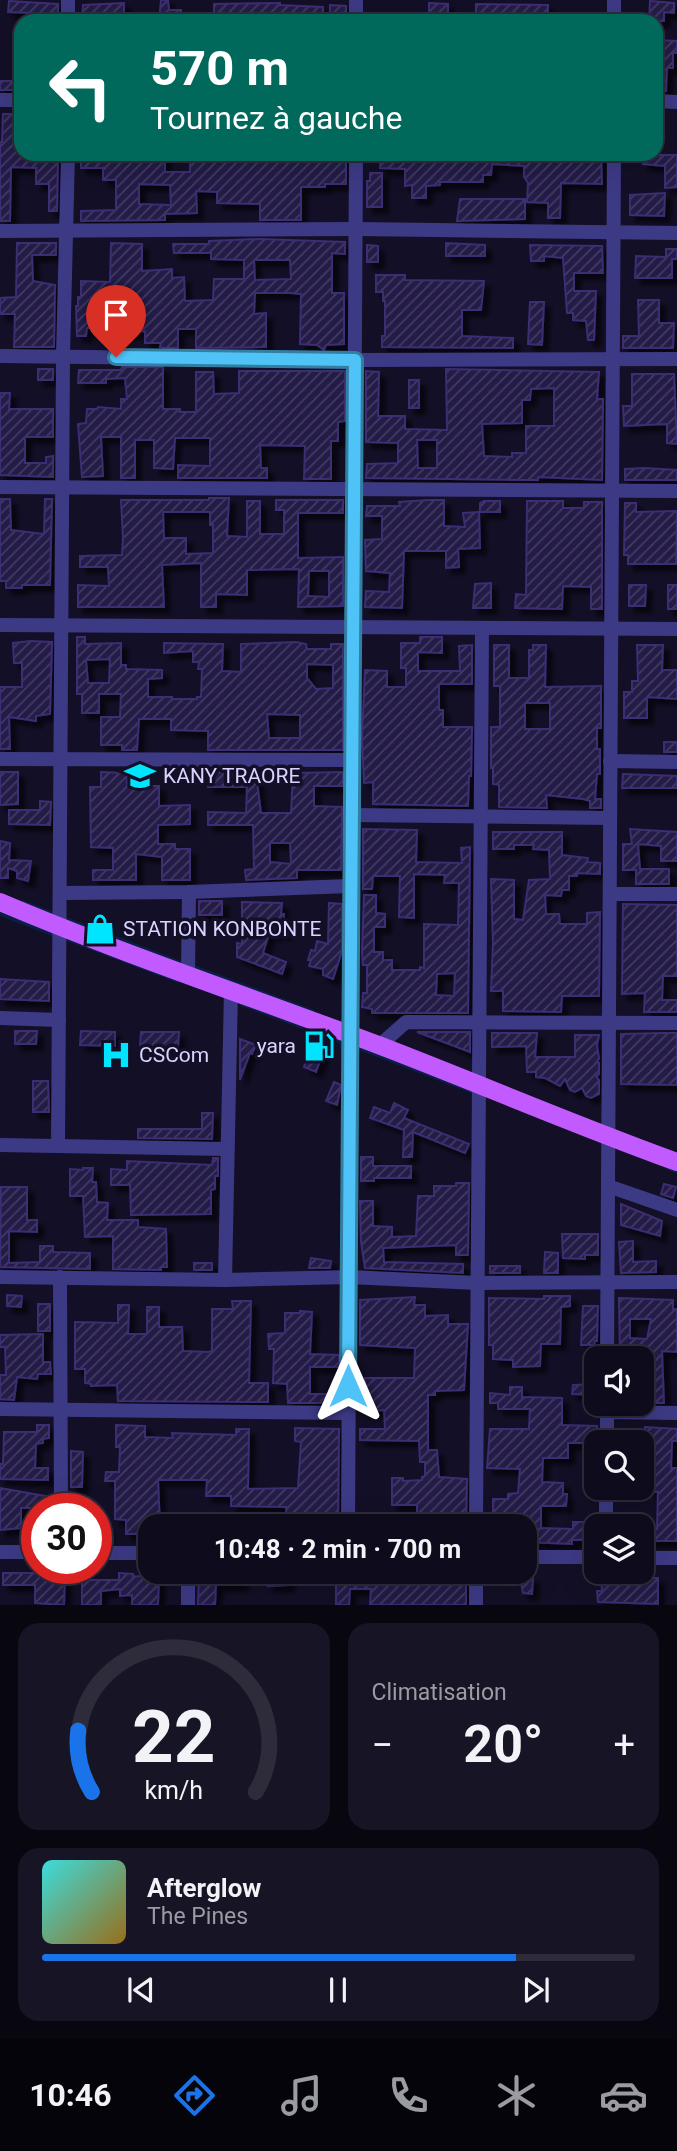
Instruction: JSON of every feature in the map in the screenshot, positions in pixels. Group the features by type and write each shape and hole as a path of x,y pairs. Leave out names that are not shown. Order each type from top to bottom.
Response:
{"main road":[{"path":"0,902 60,928 380,1045 677,1162"}],"street":[{"path":"58,1146 63,356 68,161"},
{"path":"348,1514 356,161"},
{"path":"607,1346 614,161"},
{"path":"0,232 357,229 677,233"},
{"path":"0,356 355,360 677,359"},
{"path":"0,487 677,491"},
{"path":"0,625 677,629"},
{"path":"476,1514 481,628"},
{"path":"0,759 352,760"},
{"path":"610,761 677,762"},
{"path":"352,816 610,818"},
{"path":"60,893 189,892 351,886"},
{"path":"188,974 189,892"},
{"path":"610,894 677,894"},
{"path":"225,1280 231,990"},
{"path":"0,1018 59,1020"},
{"path":"380,1045 406,1022 677,1023"},
{"path":"0,1145 226,1149"},
{"path":"608,1186 677,1210"},
{"path":"0,1277 225,1280 349,1277 478,1283 677,1282"},
{"path":"60,1277 61,1493"},
{"path":"0,1409 348,1413"},
{"path":"654,1411 677,1413"},
{"path":"0,1552 21,1552"},
{"path":"112,1553 138,1553"},
{"path":"537,1557 584,1557"},
{"path":"654,1558 677,1558"},
{"path":"188,1584 188,1605"},
{"path":"476,1584 476,1605"}],"building":[{"path":"161,0 168,0 169,10 181,10 181,14 160,14"},
{"path":"9,1 58,4 58,14 8,12"},
{"path":"650,1 674,3 674,13 664,12 664,21 663,14 649,14"},
{"path":"124,3 124,14 82,14 83,5"},
{"path":"280,3 323,7 323,14 214,14 214,4"},
{"path":"429,3 448,4 448,14 429,14"},
{"path":"476,4 548,5 548,14 476,14"},
{"path":"330,5 346,6 346,14 330,14"},
{"path":"663,40 677,41 677,53 673,53 673,68 667,68 666,91 663,91"},
{"path":"0,81 14,81 14,90 0,90"},
{"path":"3,114 14,114 14,161 58,161 57,211 49,211 49,184 36,184 36,168 11,167 10,221 0,221"},
{"path":"663,155 677,155 677,187 665,188 665,166 643,164 643,161 663,161"},
{"path":"81,161 165,161 165,172 190,172 190,161 346,161 346,184 301,187 301,220 260,220 260,204 217,203 217,192 196,191 197,213 165,214 165,220 81,221 81,211 116,210 116,180 103,180 103,168 81,168","holes":["139,184 170,185 171,205 139,204"]},
{"path":"380,161 601,161 602,184 561,183 560,218 548,218 548,203 527,202 528,183 524,177 524,166 492,164 491,175 483,175 483,182 440,182 440,185 426,186 426,198 412,198 412,185 405,186 405,169 380,168"},
{"path":"370,173 382,173 382,207 367,207 367,181 370,181"},
{"path":"665,193 664,216 630,215 630,195"},
{"path":"460,199 525,199 525,219 457,221"},
{"path":"260,239 345,242 345,254 332,253 332,293 344,293 344,344 326,345 324,350 317,345 300,344 301,294 290,293 255,293 254,314 266,313 266,347 196,348 196,329 178,329 178,348 165,348 160,347 161,343 145,343 145,331 115,334 115,324 92,325 92,328 87,328 86,336 77,336 76,306 78,297 81,297 81,281 110,282 111,243 142,244 142,271 172,269 172,278 184,277 185,301 213,300 214,279 244,279 244,260 211,259 211,253 174,253 173,244 209,244 209,241","holes":["254,260 290,260 291,279 255,280"]},
{"path":"17,243 56,243 56,255 32,255 33,281 55,285 54,347 14,347 15,314 0,314 0,298 16,297"},
{"path":"446,243 485,245 485,256 446,256"},
{"path":"367,245 378,246 378,262 367,262"},
{"path":"530,245 602,246 603,273 574,273 574,291 596,291 594,340 588,340 586,321 573,320 573,313 567,313 563,258 544,256 544,261 531,261"},
{"path":"666,249 677,249 677,259 672,259 672,278 635,278 636,256 666,257"},
{"path":"376,275 405,275 405,280 484,281 481,310 462,310 462,336 513,338 513,348 382,347 382,336 385,336 385,301 383,292 376,292"},
{"path":"638,300 659,300 659,323 674,323 673,348 623,348 623,336 639,336"},
{"path":"530,302 544,302 542,345 528,344"},
{"path":"122,367 163,367 163,409 180,409 180,412 196,412 196,372 213,372 214,394 239,393 239,371 345,371 345,421 338,422 338,441 331,441 331,479 304,479 305,446 260,445 261,468 267,468 267,478 178,478 178,465 210,466 210,438 175,438 173,469 154,468 154,440 135,440 135,478 121,478 121,437 101,437 103,476 82,477 78,424 86,423 87,409 121,409 121,399 127,399 125,378 106,379 106,383 78,383 79,370 121,370"},
{"path":"38,369 53,369 53,380 38,380"},
{"path":"446,369 599,372 597,399 603,399 602,480 538,477 538,480 366,478 367,464 398,463 398,443 366,442 366,371 379,372 378,416 405,416 405,429 447,430","holes":["554,388 554,426 526,426 526,453 512,453 512,457 484,456 482,424 522,423 522,400 530,400 531,389","417,440 437,440 437,468 418,468"]},
{"path":"632,374 674,374 677,444 667,443 667,424 624,426 623,406 632,406"},
{"path":"409,380 419,380 419,408 409,408"},
{"path":"0,393 10,393 9,409 53,409 53,437 25,437 25,463 46,463 46,457 53,456 53,477 0,475"},
{"path":"625,469 677,470 677,480 625,480"},
{"path":"229,498 227,536 247,537 247,501 260,501 260,534 284,534 284,510 276,510 276,500 343,500 343,513 298,513 298,558 343,557 343,606 298,607 299,569 247,570 247,595 216,594 216,607 201,607 201,563 162,565 164,607 78,607 78,585 109,586 108,567 80,567 80,556 122,555 121,500","holes":["163,512 210,512 213,553 186,554 186,538 164,538","309,571 329,571 329,597 308,596"]},
{"path":"0,499 10,499 11,530 44,534 45,499 52,499 50,585 6,588 6,581 0,581"},
{"path":"444,500 444,526 465,527 463,513 479,512 480,548 458,549 459,567 446,568 446,551 404,551 402,608 365,607 366,591 389,592 390,573 366,571 365,540 382,539 382,516 366,516 367,506 400,506 399,502"},
{"path":"500,501 500,512 480,512 480,503"},
{"path":"527,501 563,501 563,508 584,508 584,502 602,502 602,609 591,609 591,587 563,586 562,609 515,608 516,594 526,595"},
{"path":"625,503 636,503 636,512 677,511 676,564 628,564 628,555 624,555"},
{"path":"491,583 491,608 473,608 475,584"},
{"path":"629,585 646,585 645,606 629,606"},
{"path":"668,585 677,585 677,609 668,609"},
{"path":"77,637 85,637 85,644 121,643 121,665 126,665 126,669 162,670 162,678 148,679 148,697 172,699 201,697 202,669 198,669 199,662 193,662 193,651 164,653 164,643 223,644 222,671 241,672 241,644 296,642 306,644 307,649 331,649 331,644 343,644 343,750 208,750 208,731 171,730 171,719 139,719 137,750 122,750 122,745 101,745 101,717 120,717 121,694 99,694 99,713 82,713 82,694 77,694","holes":["110,659 109,683 88,683 86,660","307,664 333,665 333,688 316,689 307,678","267,714 300,715 300,738 269,738"]},
{"path":"420,637 442,637 442,653 418,652 418,671 460,671 459,646 472,645 472,684 439,684 439,710 443,710 443,727 472,727 468,806 373,804 373,782 364,783 362,737 365,670 387,671 387,687 406,687 406,668 401,668 401,643 420,643"},
{"path":"52,642 50,714 36,716 36,721 9,717 10,749 0,749 0,687 22,687 22,663 14,663 13,643"},
{"path":"494,645 509,645 509,678 529,678 529,650 533,650 533,645 546,645 545,687 601,686 601,728 597,728 600,774 597,774 595,799 601,799 601,808 590,808 590,801 583,799 546,795 547,808 499,807 499,785 493,784 491,768 491,727 500,727 500,686 494,686","holes":["525,703 550,703 550,729 525,729"]},
{"path":"637,645 663,645 662,670 677,670 677,699 647,697 647,718 624,718 624,692 632,692 632,681 638,681"},
{"path":"664,742 677,742 677,752 664,752"},
{"path":"0,772 18,772 18,804 0,805"},
{"path":"101,772 127,773 127,786 159,786 159,806 190,805 190,824 158,825 158,844 175,844 175,849 190,849 190,880 162,880 162,857 136,854 136,880 93,880 93,870 113,870 113,848 91,847 90,787 101,787"},
{"path":"207,772 256,774 261,813 291,813 293,773 343,772 343,786 314,786 314,806 342,807 341,870 297,870 297,878 246,880 245,870 254,869 253,825 208,825 208,812 246,813 247,787 208,787","holes":["270,843 290,843 291,864 270,862"]},
{"path":"623,774 677,776 677,788 622,788"},
{"path":"40,801 51,802 50,825 9,824 9,810 40,810"},
{"path":"363,829 417,830 416,862 462,863 461,848 470,847 468,1013 372,1013 372,1009 362,1007 363,993 367,993 367,965 363,965 362,951 364,895 376,895 376,913 385,914 385,927 374,927 374,952 383,952 383,960 392,960 392,970 420,970 420,967 424,968 424,924 458,925 459,883 444,883 445,875 414,874 414,918 399,917 400,876 373,876 372,889 363,889","holes":["455,973 454,996 436,995 437,974"]},
{"path":"630,829 677,832 677,861 661,861 661,846 638,844 640,869 669,869 669,884 636,884 636,870 623,870 623,844 632,844"},
{"path":"493,832 562,832 562,855 588,858 587,862 600,863 600,874 577,873 577,876 569,876 569,890 562,890 561,896 545,895 546,914 559,914 560,924 587,924 587,913 600,912 599,996 562,996 561,1012 503,1011 503,991 491,991 491,879 514,880 514,919 523,920 529,880 550,879 549,850 533,849 534,845 493,849"},
{"path":"0,841 10,843 9,860 31,861 28,881 17,878 17,871 8,868 8,878 0,878"},
{"path":"199,901 222,901 222,915 199,915"},
{"path":"242,902 282,903 281,914 284,914 284,922 287,921 287,933 269,934 263,953 286,962 282,974 237,957 237,943 242,944"},
{"path":"329,903 342,904 342,951 333,979 323,975 323,969 309,966 311,960 308,960 311,950 315,951 317,941 328,944"},
{"path":"623,904 677,905 677,976 663,976 662,1000 677,1000 677,1012 644,1012 645,993 622,994"},
{"path":"0,979 49,982 49,1001 0,999"},
{"path":"15,1031 37,1031 36,1044 15,1044"},
{"path":"81,1031 115,1032 115,1046 80,1045"},
{"path":"141,1032 179,1032 178,1047 140,1046"},
{"path":"417,1032 470,1032 470,1052"},
{"path":"492,1033 537,1033 535,1057 575,1057 575,1035 599,1035 599,1074 596,1077 599,1080 599,1094 591,1098 586,1096 582,1088 575,1092 570,1090 565,1079 560,1086 545,1078 536,1077 536,1072 527,1072 526,1046 492,1047"},
{"path":"677,1033 677,1085 621,1084 621,1034"},
{"path":"240,1039 256,1045 252,1054 250,1053 240,1080"},
{"path":"311,1047 323,1052 316,1072 304,1067"},
{"path":"33,1081 48,1081 49,1112 33,1112"},
{"path":"334,1082 341,1085 337,1105 326,1101"},
{"path":"394,1103 408,1110 404,1118 469,1144 465,1153 413,1132 412,1157 403,1157 404,1130 370,1118 374,1107 390,1113"},
{"path":"202,1113 213,1113 212,1139 138,1138 138,1129 202,1129"},
{"path":"361,1157 373,1157 373,1166 411,1166 411,1178 374,1178 374,1181 361,1181"},
{"path":"213,1158 218,1158 218,1176 215,1176 215,1189 211,1190 211,1214 131,1215 130,1185 111,1185 111,1169 127,1170 127,1161 212,1165"},
{"path":"93,1168 92,1182 96,1182 97,1202 108,1203 107,1220 138,1220 138,1227 166,1229 167,1267 161,1267 161,1270 113,1269 113,1236 85,1237 83,1196 70,1196 70,1169"},
{"path":"456,1183 469,1183 468,1255 456,1255 456,1245 383,1248 384,1262 463,1264 463,1273 365,1268 360,1201 373,1201 373,1226 392,1227 392,1237 416,1236 418,1196 434,1196 434,1186 456,1186"},
{"path":"664,1184 676,1187 673,1198 661,1194"},
{"path":"1,1187 27,1187 27,1220 37,1220 37,1232 9,1231 9,1263 40,1262 40,1246 53,1246 53,1252 90,1253 90,1269 0,1267"},
{"path":"621,1204 662,1221 660,1236 621,1225"},
{"path":"562,1234 598,1234 598,1255 585,1255 585,1259 563,1258"},
{"path":"633,1241 633,1262 656,1261 656,1272 621,1273 619,1242"},
{"path":"545,1252 558,1253 558,1273 544,1273"},
{"path":"311,1258 331,1261 330,1268 309,1268"},
{"path":"194,1263 212,1263 212,1270 194,1270"},
{"path":"490,1266 520,1266 520,1273 490,1273"},
{"path":"7,1295 22,1296 21,1307 7,1306"},
{"path":"544,1296 570,1296 570,1306 561,1307 560,1344 541,1344 540,1366 513,1367 513,1360 493,1359 493,1345 489,1345 489,1298 544,1299"},
{"path":"415,1297 414,1305 425,1305 425,1316 448,1315 448,1324 468,1324 464,1390 435,1391 435,1395 428,1395 428,1450 437,1450 439,1477 467,1479 466,1514 417,1514 417,1505 392,1505 392,1478 403,1478 403,1481 422,1480 425,1476 425,1462 420,1462 419,1441 360,1440 360,1429 385,1429 384,1410 368,1411 365,1378 414,1378 415,1348 360,1345 360,1300"},
{"path":"619,1298 673,1300 673,1309 677,1309 677,1352 662,1351 664,1403 654,1403 654,1346 620,1346","holes":["630,1319 651,1319 647,1339 630,1338"]},
{"path":"232,1301 251,1301 249,1383 268,1383 268,1402 118,1401 117,1385 91,1386 85,1383 85,1369 75,1369 75,1322 118,1323 118,1305 129,1305 128,1334 147,1334 147,1307 159,1307 159,1327 182,1327 183,1351 209,1352 212,1351 212,1309 233,1309"},
{"path":"38,1304 50,1304 50,1331 38,1331"},
{"path":"583,1306 598,1306 597,1341 594,1345 581,1345"},
{"path":"312,1312 310,1354 339,1355 339,1367 310,1367 310,1394 339,1394 339,1403 288,1403 287,1384 273,1383 274,1349 269,1349 268,1334 285,1333 285,1313"},
{"path":"43,1334 43,1362 50,1362 51,1374 38,1374 37,1379 17,1377 14,1400 0,1399 0,1375 6,1375 5,1347 0,1347 0,1335"},
{"path":"573,1385 584,1385 584,1394 572,1394"},
{"path":"510,1387 522,1387 522,1397 562,1398 562,1425 597,1426 597,1430 584,1430 584,1443 568,1443 568,1458 543,1458 542,1482 563,1483 563,1494 567,1494 566,1506 541,1506 541,1528 573,1529 573,1522 584,1522 584,1540 572,1540 572,1544 537,1543 537,1514 493,1514 493,1499 508,1499 508,1494 518,1493 520,1469 487,1468 490,1429 529,1429 530,1409 498,1409 498,1403 490,1403 490,1393 510,1395"},
{"path":"37,1425 49,1425 49,1438 36,1444 35,1468 48,1468 48,1480 0,1479 4,1432 37,1432"},
{"path":"116,1425 145,1426 145,1437 173,1438 172,1433 236,1435 236,1429 249,1429 248,1489 298,1488 301,1442 295,1441 295,1428 339,1429 338,1514 286,1514 286,1507 231,1506 231,1496 206,1496 207,1480 158,1480 159,1514 138,1514 138,1534 126,1534 126,1520 115,1519 115,1481 105,1481 106,1472 119,1472 120,1447 116,1447"},
{"path":"645,1427 677,1429 677,1441 672,1441 671,1468 677,1468 677,1541 654,1541 658,1492 654,1492 654,1430 645,1430"},
{"path":"71,1451 83,1452 82,1487 71,1487"},
{"path":"0,1488 28,1493 21,1493 21,1528 0,1530"},
{"path":"3,1573 21,1573 21,1584 65,1584 64,1605 35,1603 35,1585 3,1585"},
{"path":"119,1573 133,1574 138,1576 138,1584 159,1584 158,1605 132,1605 132,1595 120,1596 120,1589 101,1591 101,1605 82,1605 82,1584 112,1584 112,1580 119,1580"},
{"path":"654,1578 658,1578 658,1604 598,1602 597,1591 602,1591 602,1584 654,1584"},
{"path":"199,1584 242,1584 216,1585 215,1605 198,1605"},
{"path":"336,1584 466,1584 466,1605 370,1605 371,1589 350,1589 349,1605 336,1605"},
{"path":"521,1584 533,1584 532,1594 523,1593"}],"waterway":[{"path":"22,902 57,915"},
{"path":"0,914 57,936"},
{"path":"64,918 184,964"},
{"path":"64,938 178,981"},
{"path":"192,966 312,1011"},
{"path":"241,1004 342,1042"},
{"path":"341,1039 344,1066"},
{"path":"356,1047 476,1093"},
{"path":"343,1261 344,1115"},
{"path":"666,1167 677,1172"}],"place":[{"name":"KANY TRAORE","path":"140,776"},
{"name":"STATION KONBONTE","path":"100,929"},
{"name":"yara","path":"319,1046"},
{"name":"CSCom","path":"116,1055"}],"route":[{"path":"116,357 355,360 348,1386"}]}
